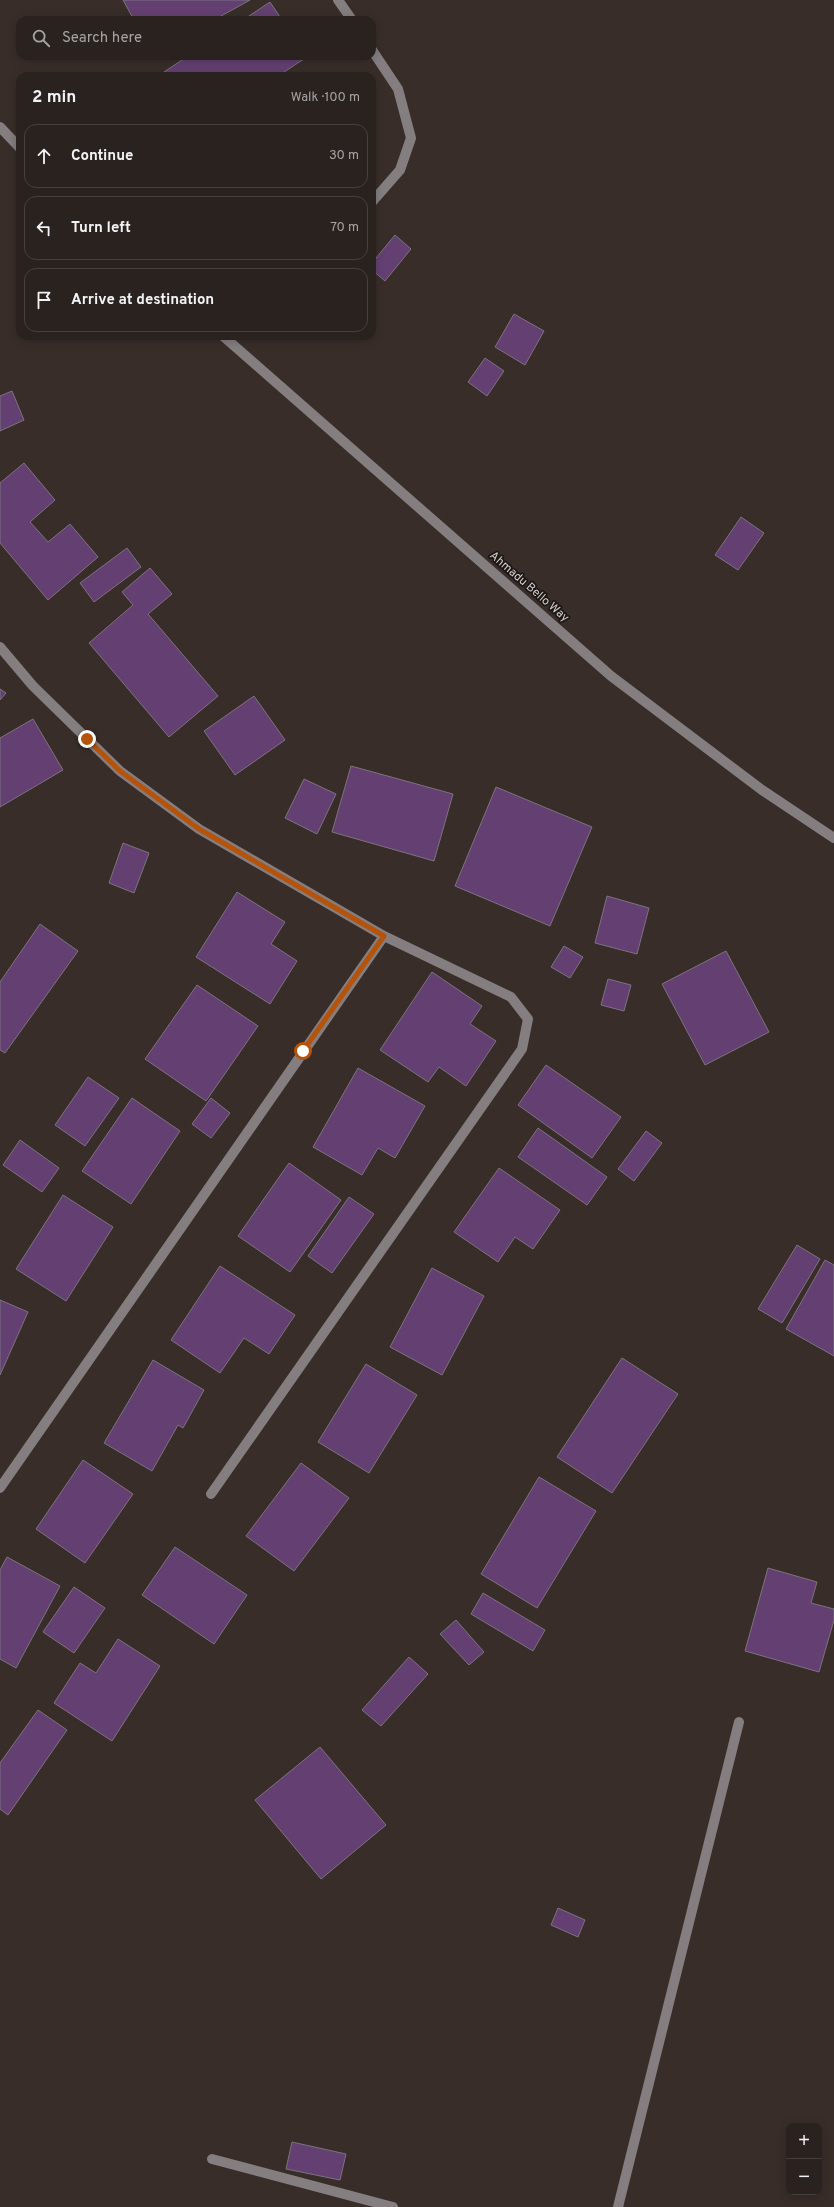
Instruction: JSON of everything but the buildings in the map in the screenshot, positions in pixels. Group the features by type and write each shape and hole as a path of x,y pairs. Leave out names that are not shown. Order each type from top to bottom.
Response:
{"street":[{"path":"338,0 349,16"},
{"path":"376,56 398,89 412,138 400,170 376,197"},
{"path":"0,127 16,144"},
{"name":"Ahmadu Bello Way","path":"228,340 611,676 762,790 834,838"},
{"path":"0,647 33,686 120,771 199,829 384,936 512,997 528,1019 522,1049 211,1494"},
{"path":"0,1488 384,936"},
{"path":"618,2207 739,1722"},
{"path":"212,2159 393,2207"}],"route":[{"path":"87,739 120,771 199,829 384,936 303,1051"}]}
